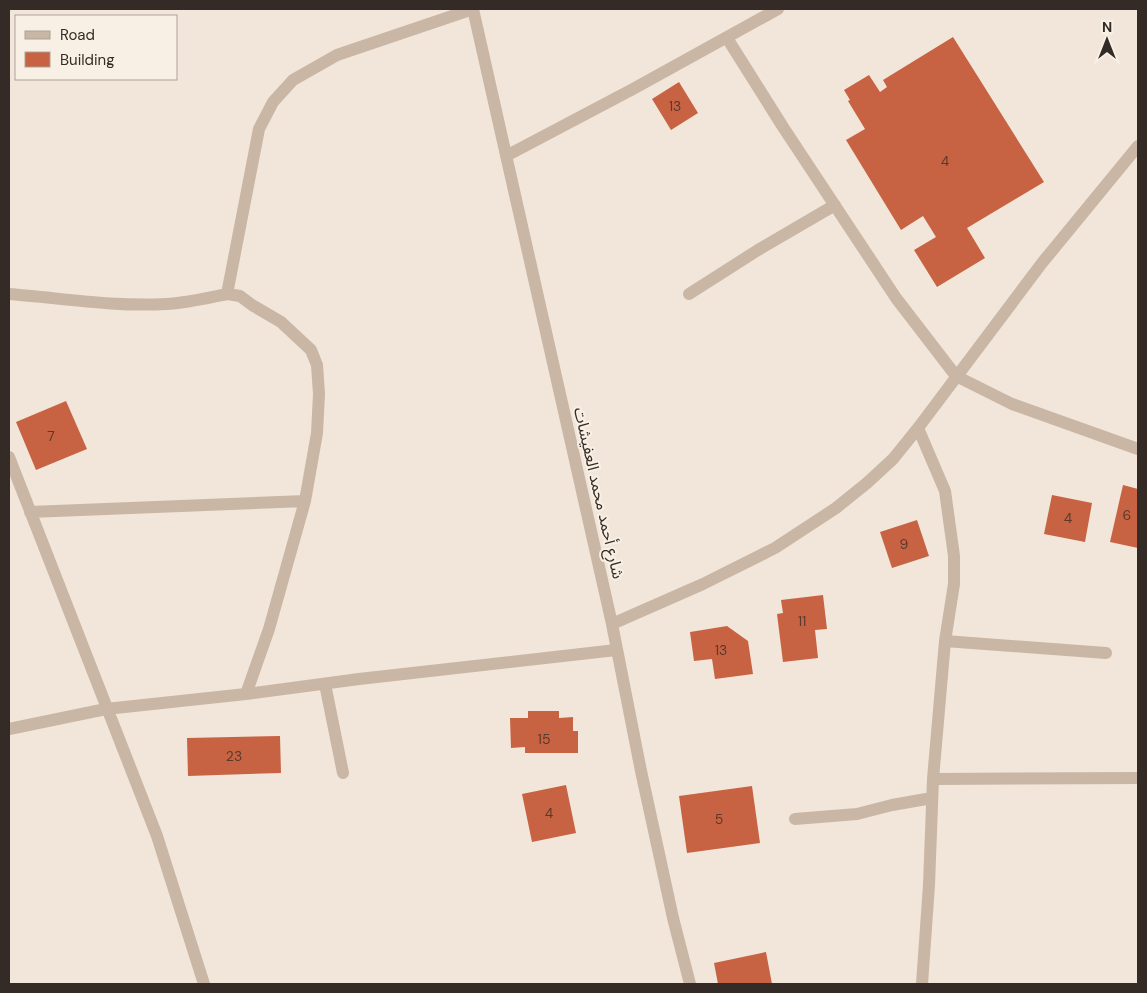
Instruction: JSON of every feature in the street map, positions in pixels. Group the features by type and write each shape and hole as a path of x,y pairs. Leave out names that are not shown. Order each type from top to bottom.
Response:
{"street":[{"path":"227,294 259,129 273,102 293,80 336,55 473,9"},
{"name":"شارع أحمد محمد العفيشات","path":"473,9 612,624 673,918 690,984"},
{"path":"506,156 778,9"},
{"path":"727,38 783,128 896,298 956,376 1012,404 1138,449"},
{"path":"612,624 703,584 775,548 836,508 867,483 893,459 918,428 1042,263 1138,146"},
{"path":"689,294 758,250 835,205"},
{"path":"9,294 134,305 187,302 227,294 240,296 280,322 311,350 317,365 320,394 317,433 305,501 269,629 246,694"},
{"path":"918,428 945,491 954,556 954,584 945,641 933,779 929,885 922,984"},
{"path":"9,457 157,836 204,984"},
{"path":"30,512 305,501"},
{"path":"945,641 1106,654"},
{"path":"9,729 106,708 246,694 616,650"},
{"path":"325,684 343,773"},
{"path":"933,779 1138,778"},
{"path":"795,819 857,814 932,798"}],"building":[{"path":"953,37 1044,182 967,228 985,258 937,287 914,250 936,237 923,216 901,230 846,140 865,129 848,101 850,100 844,90 869,75 880,92 887,87 883,80"},
{"path":"679,82 698,113 671,130 652,99"},
{"path":"66,401 87,449 36,470 16,422"},
{"path":"1123,485 1138,489 1138,548 1110,542"},
{"path":"1052,495 1092,503 1085,542 1044,534"},
{"path":"917,520 929,556 892,568 880,532"},
{"path":"823,595 827,629 815,630 818,658 783,662 777,614 783,613 781,600"},
{"path":"727,626 748,641 753,674 715,679 712,659 694,661 690,632"},
{"path":"528,711 559,711 559,718 573,717 573,731 578,731 578,753 525,753 525,747 511,748 510,718 528,718"},
{"path":"280,736 281,773 188,776 187,738"},
{"path":"566,785 576,833 532,842 522,794"},
{"path":"752,786 760,843 687,853 679,796"},
{"path":"766,952 772,984 718,984 714,963"}]}
